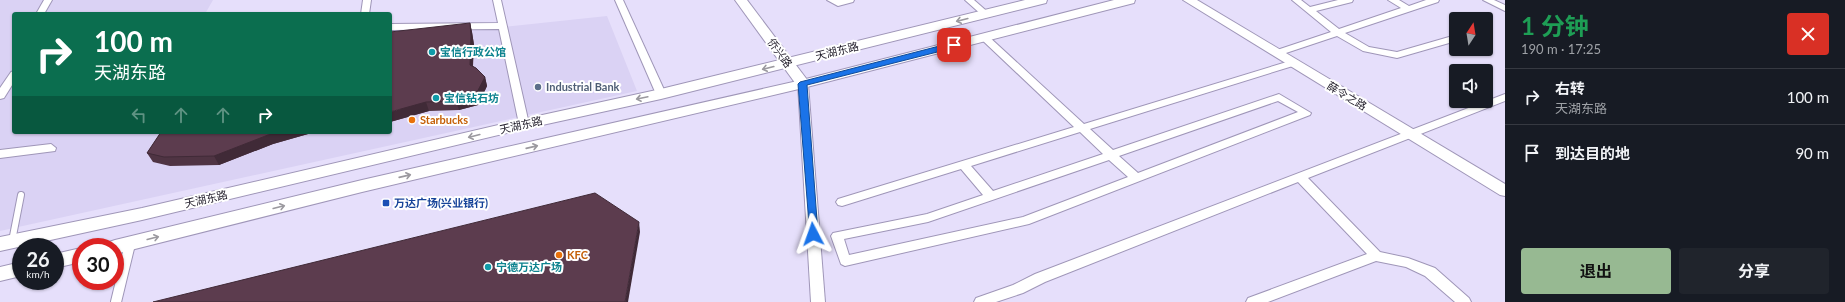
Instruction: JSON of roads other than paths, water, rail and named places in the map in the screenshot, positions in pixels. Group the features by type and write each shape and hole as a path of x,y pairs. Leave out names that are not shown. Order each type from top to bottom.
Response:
{"main road":[{"name":"天湖东路","path":"6,243 158,210 524,124 661,94 1041,0"},
{"name":"天湖东路","path":"124,245 362,186 803,84 1129,0"},
{"path":"0,274 12,271"}],"street":[{"path":"41,12 48,0"},
{"path":"365,12 367,0"},
{"path":"497,0 524,124"},
{"path":"618,0 661,94"},
{"name":"侨兴路","path":"741,0 803,84"},
{"path":"830,0 838,3 850,0"},
{"path":"969,0 986,14"},
{"name":"薛令之路","path":"1189,0 1505,191"},
{"path":"1296,0 1338,33 1366,49 1397,55 1449,40"},
{"path":"1309,10 1348,0"},
{"path":"1392,0 1409,9"},
{"path":"1277,53 1435,0"},
{"path":"1487,0 1505,8"},
{"path":"392,27 502,26"},
{"path":"984,37 1080,128 1136,178"},
{"path":"842,202 1293,63"},
{"path":"0,96 12,77"},
{"path":"803,84 818,302"},
{"path":"1279,97 1306,112 1136,178 1026,221 845,261 837,236 928,218 1279,97"},
{"path":"981,302 1018,289 1040,278 1505,97"},
{"path":"0,154 51,148"},
{"path":"963,165 991,196"},
{"path":"1300,177 1376,256"},
{"path":"1253,302 1376,256 1408,263 1430,272 1464,302"},
{"path":"116,302 117,290"}],"lane":[{"path":"6,243 21,195"}],"place":[{"name":"宝信行政公馆","path":"432,52"},
{"name":"Industrial Bank","path":"538,87"},
{"name":"宝信钻石坊","path":"436,98"},
{"name":"Starbucks","path":"412,120"},
{"name":"万达广场(兴业银行)","path":"386,203"},
{"name":"KFC","path":"559,255"},
{"name":"宁德万达广场","path":"488,267"}]}
